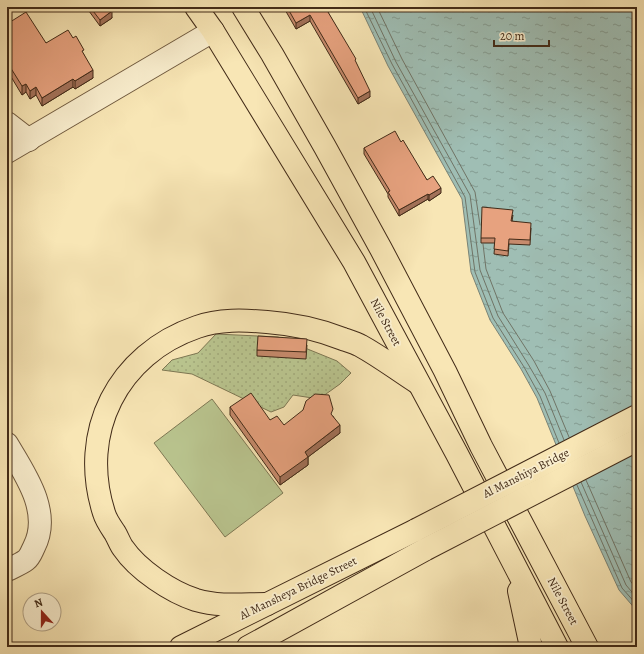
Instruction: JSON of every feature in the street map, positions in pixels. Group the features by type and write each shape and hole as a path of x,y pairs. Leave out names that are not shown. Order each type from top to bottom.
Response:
{"main road":[{"name":"Nile Street","path":"196,7 213,31 354,262 558,647"},
{"name":"Nile Street","path":"243,7 326,147 381,249 587,647"},
{"path":"267,604 222,605 197,600 182,594 149,575 124,549 104,514 96,482 96,448 104,413 119,384 142,358 171,337 198,326 217,322 248,320 284,324 321,331 361,346 419,384"},
{"name":"Al Manshiya Bridge","path":"421,539 637,416"},
{"name":"Al Manshiya Bridge","path":"421,539 637,440"},
{"name":"Al Mansheya Bridge Street","path":"181,647 267,604 421,539"},
{"name":"Al Mansheya Bridge Street","path":"255,645 421,539"},
{"path":"514,564 531,647"}],"street":[{"path":"7,152 213,31"},
{"path":"7,123 29,140"},
{"path":"7,444 21,468 38,503 40,524 38,539 28,559 7,570"}],"green space":[{"path":"216,334 278,337 337,361 351,373 340,384 319,399 293,395 284,407 271,412 192,374 162,370 172,360 198,353"},
{"path":"212,399 283,493 225,537 154,443"}],"water":[{"path":"360,7 637,7 637,611 619,590 585,516 537,398 521,369 490,320 471,272 462,199 388,66"}],"building":[{"path":"90,7 109,7 112,11 100,20"},
{"path":"287,7 325,7 356,59 355,60 370,91 358,98 310,15 296,23"},
{"path":"26,12 46,43 68,30 73,38 76,36 84,50 82,51 93,70 75,81 73,79 42,98 36,87 30,91 26,84 22,86 7,62 7,24"},
{"path":"395,131 401,142 403,140 427,180 433,176 441,188 399,210 388,192 390,191 364,148"},
{"path":"482,207 513,210 511,221 531,223 530,240 509,239 508,251 494,249 495,238 481,238"},
{"path":"258,336 307,339 306,352 257,350"},
{"path":"251,393 270,420 277,416 284,425 303,410 306,401 315,394 329,395 333,409 331,414 340,425 305,452 308,457 280,477 230,407"}]}
